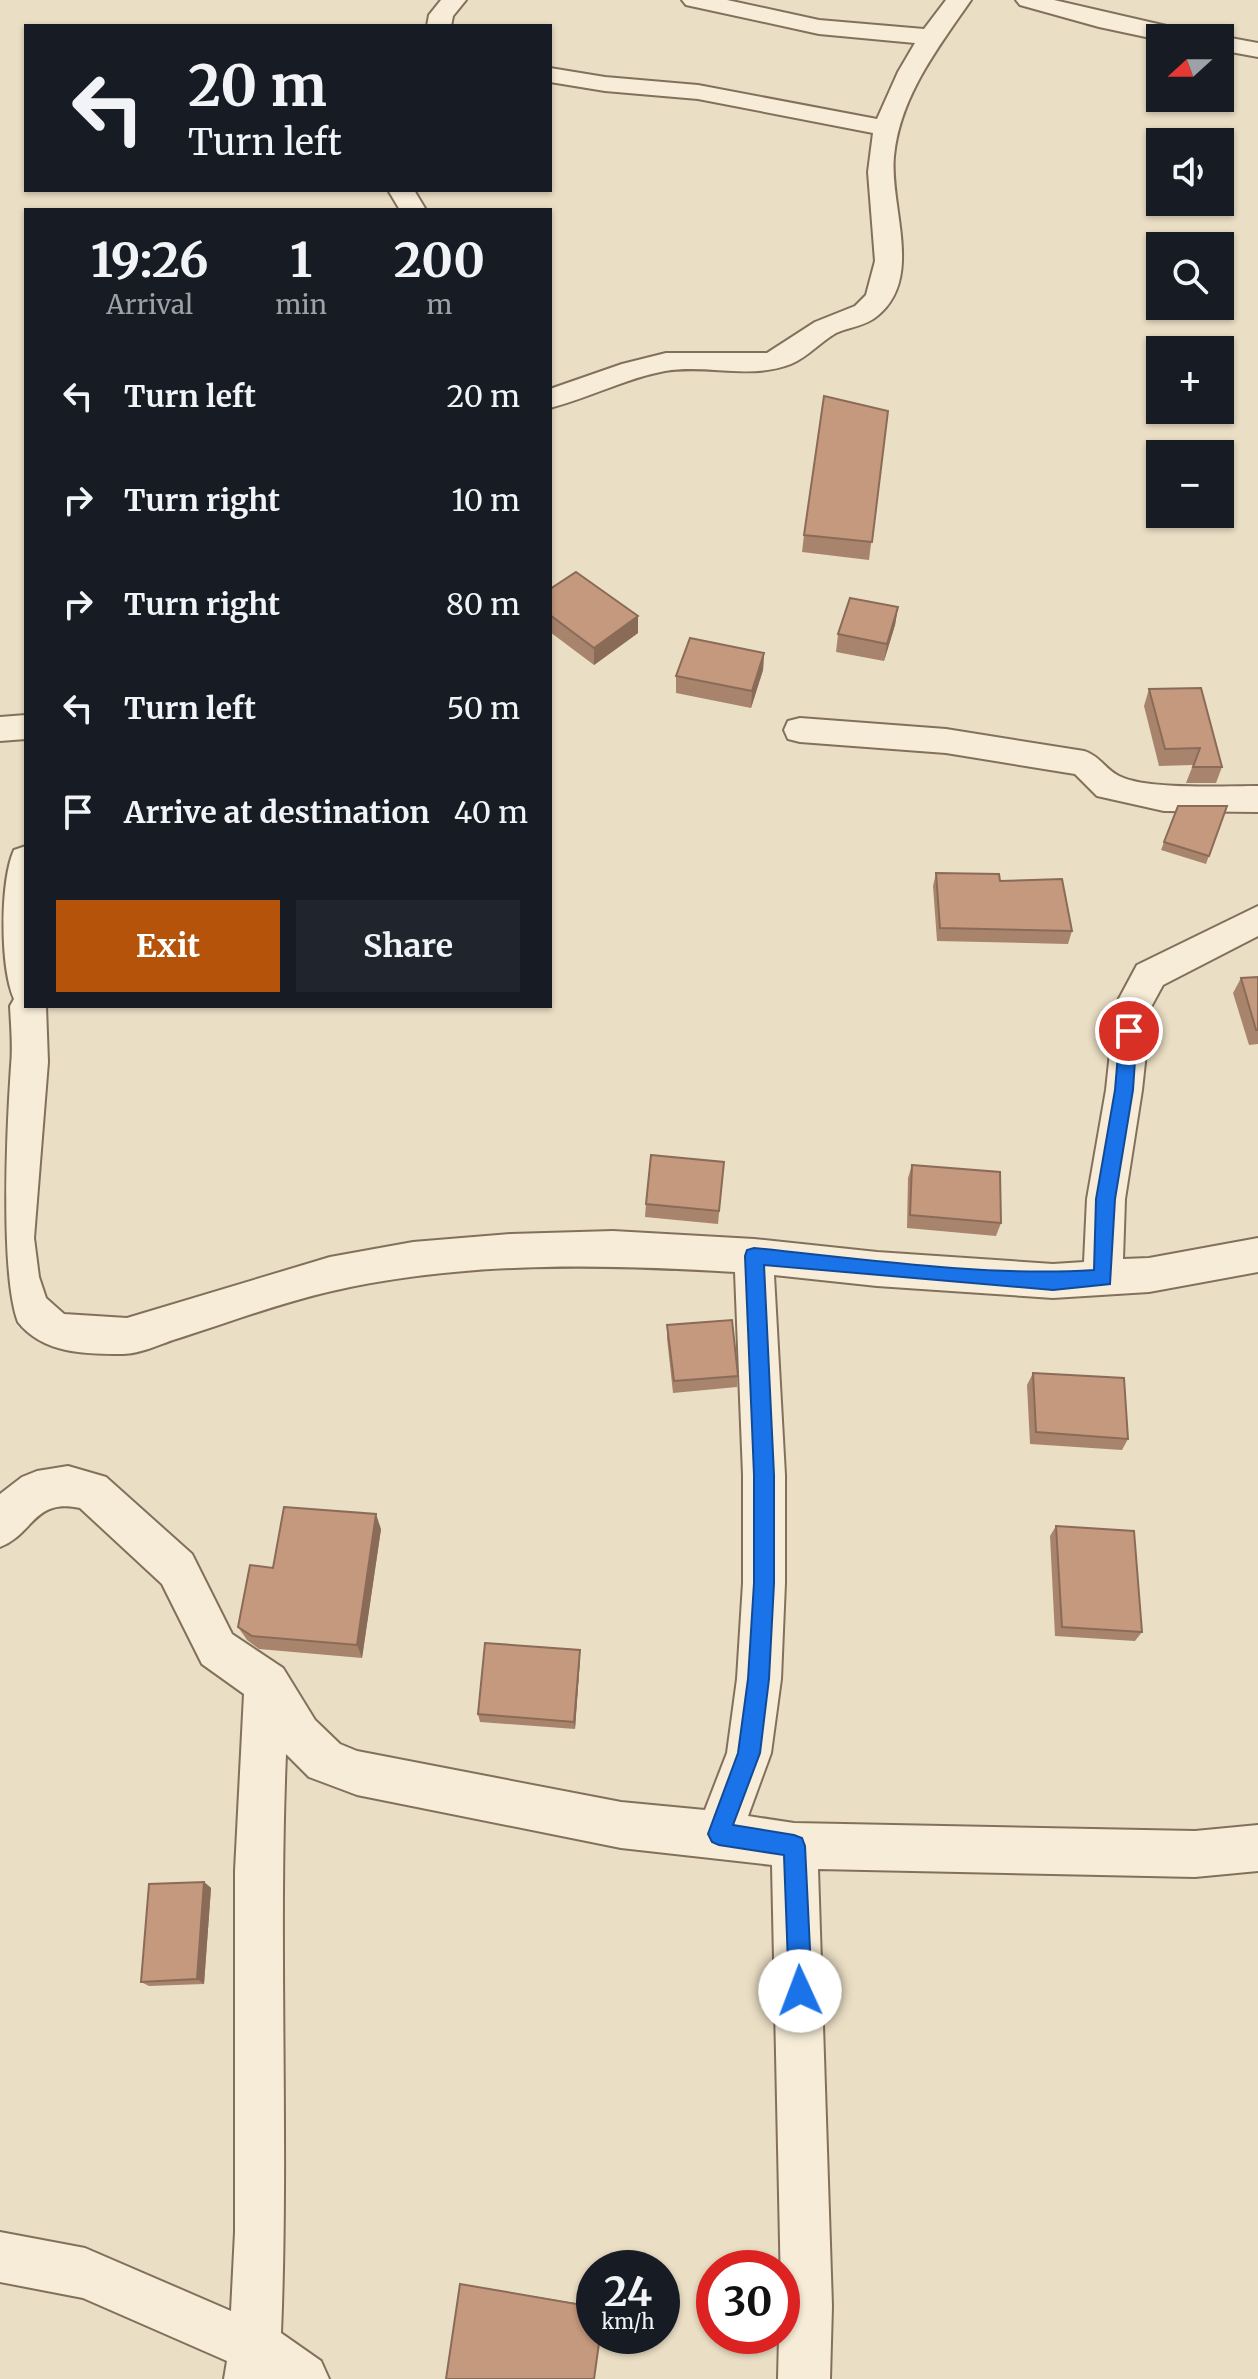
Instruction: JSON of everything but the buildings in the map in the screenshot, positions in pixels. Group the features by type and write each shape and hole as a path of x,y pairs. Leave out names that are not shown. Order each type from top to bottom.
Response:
{"street":[{"path":"439,24 441,15 454,0"},
{"path":"694,0 819,27 929,37"},
{"path":"552,398 649,365 685,359 753,364 781,358 828,326 865,312 876,302 888,269 889,237 881,184 881,157 887,128 929,37 959,0"},
{"path":"1028,0 1146,30"},
{"path":"1234,46 1258,50"},
{"path":"552,75 605,84 698,92 887,128"},
{"path":"0,729 24,727"},
{"path":"800,730 946,741 1084,763 1109,787 1164,798 1258,799"},
{"path":"24,871 19,901 24,974"},
{"path":"1103,1278 1106,1199 1124,1090 1133,1006 1150,975 1258,920"},
{"path":"28,1008 30,1062 15,1238 9,1274 31,1309 55,1331 127,1336 330,1274 413,1259 511,1251 613,1248 754,1256 877,1269 1053,1281 1149,1275 1258,1255"},
{"path":"719,1834 749,1753 760,1663 764,1475 754,1256"},
{"path":"0,1527 20,1502 37,1491 68,1486 91,1491 177,1569 217,1649 267,1683 299,1736 325,1761 357,1773 621,1825 719,1834 794,1846 1195,1854 1258,1848"},
{"path":"252,2364 260,2232 258,1871 267,1683"},
{"path":"794,1846 806,2306 804,2379"},
{"path":"0,2257 85,2273 252,2364"},
{"path":"252,2364 272,2355 303,2379"}],"route":[{"path":"800,1991 794,1846 719,1834 749,1753 759,1679 764,1583 764,1475 754,1256 877,1269 1053,1281 1103,1278 1106,1199 1124,1090 1129,1031"}]}
